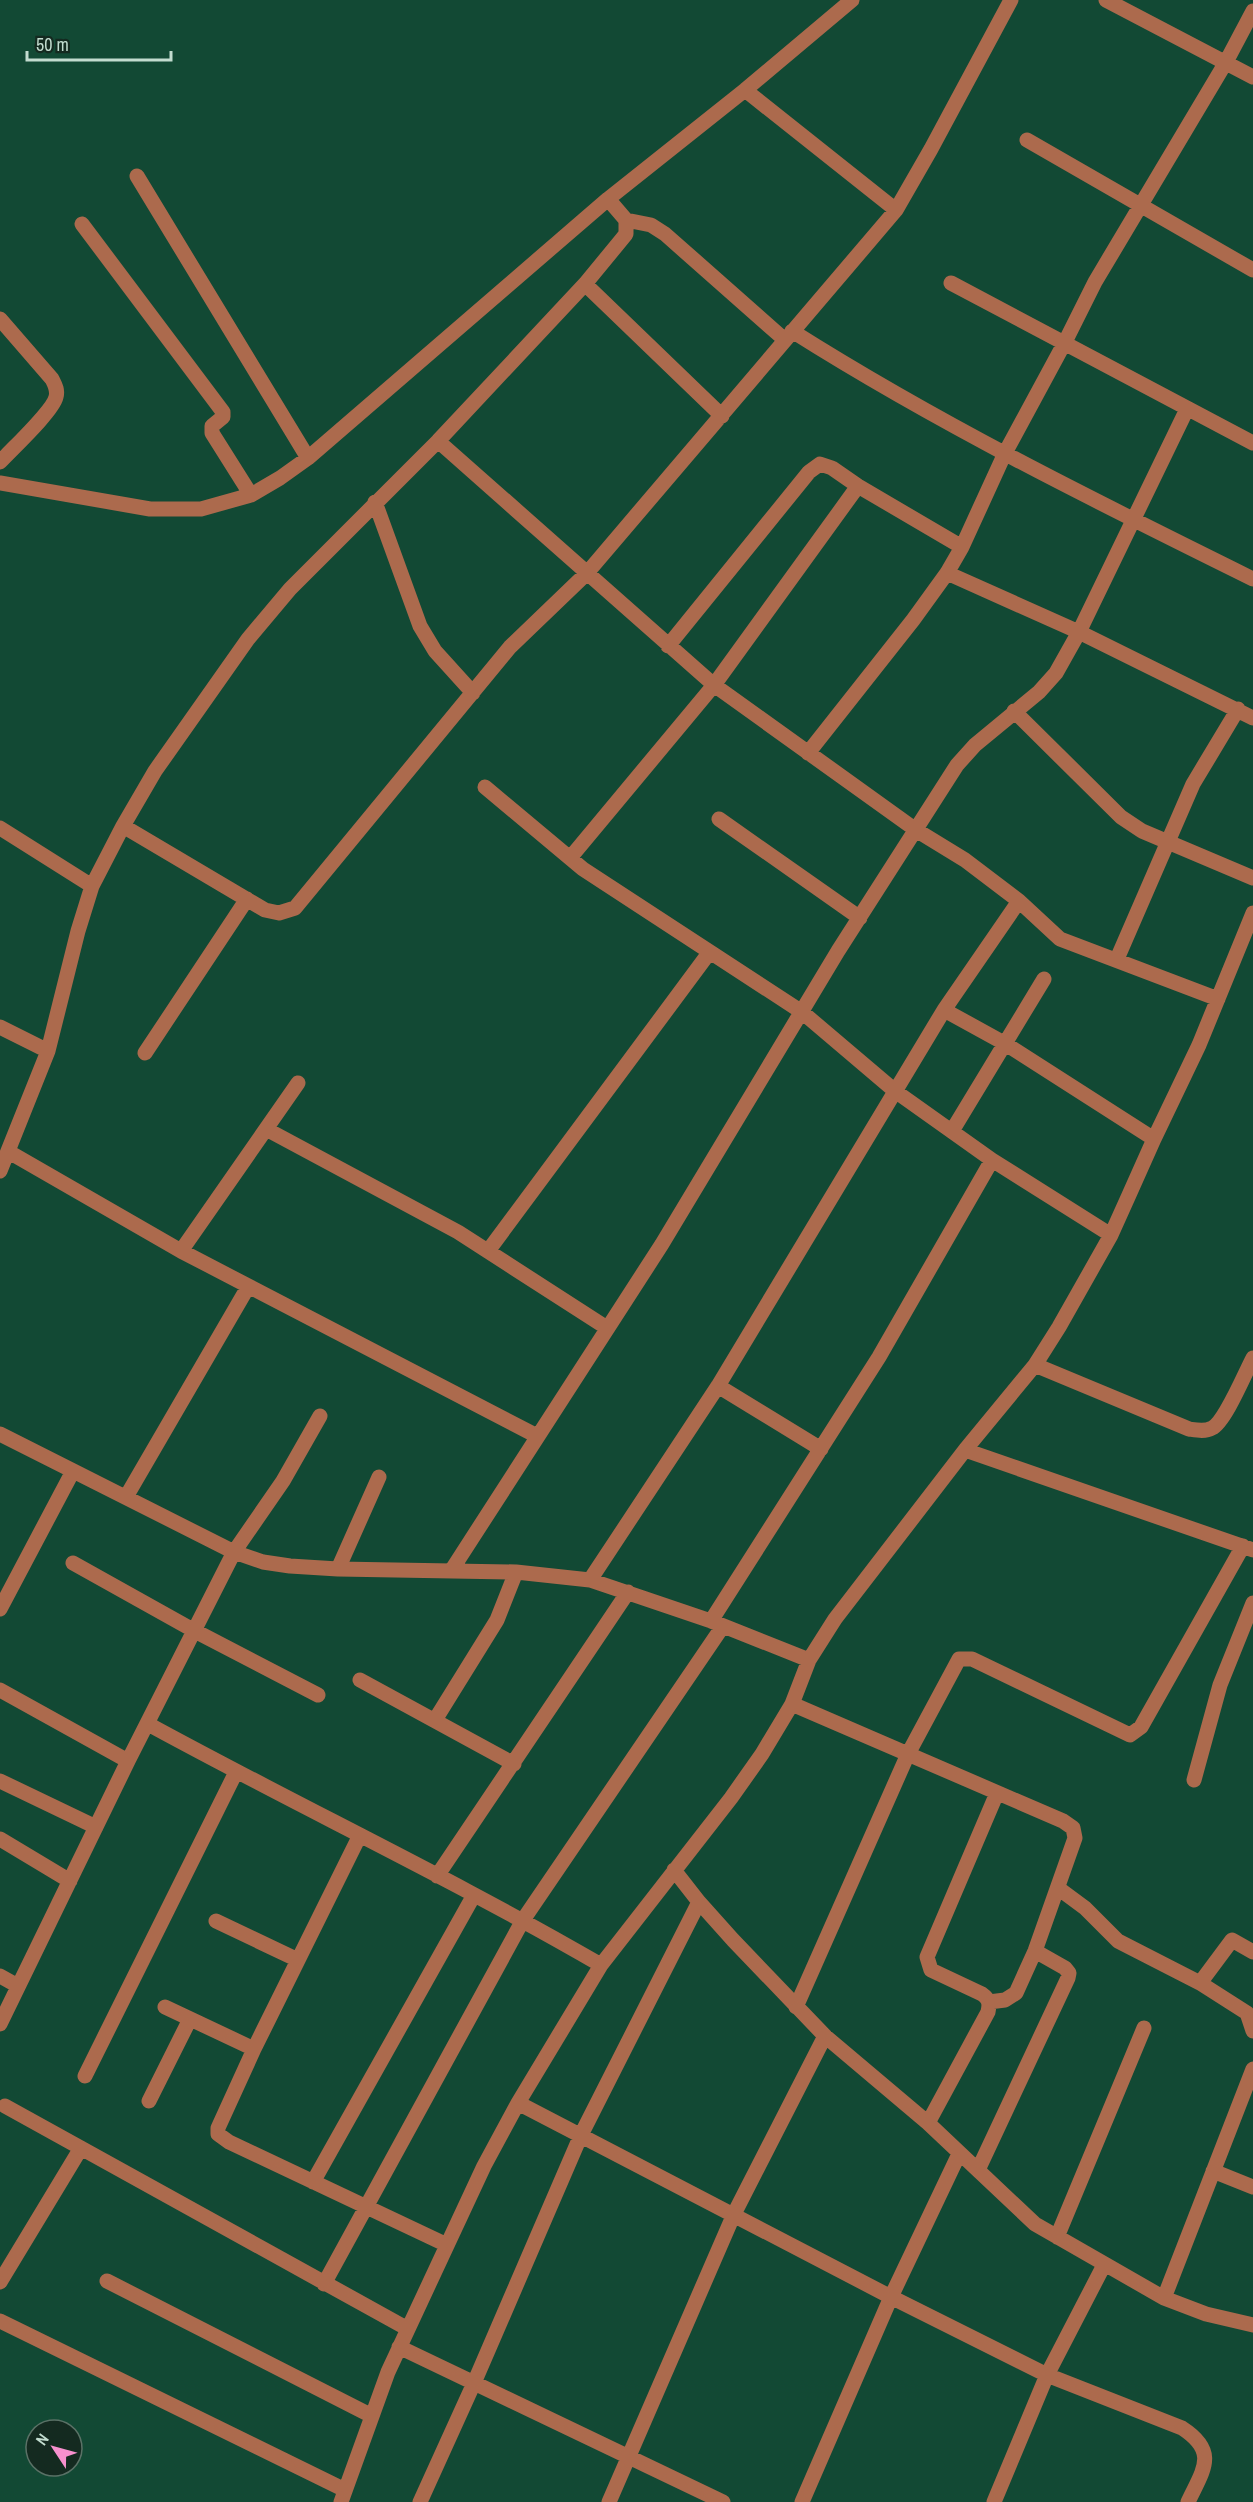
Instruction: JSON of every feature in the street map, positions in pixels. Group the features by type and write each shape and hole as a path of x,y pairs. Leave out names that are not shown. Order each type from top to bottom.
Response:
{"street":[{"path":"0,483 167,510 201,509 251,495 308,458 608,199 745,90 852,0"},
{"path":"123,826 265,910 279,913 296,908 510,647 586,573 896,210 932,149 1011,0"},
{"path":"1106,0 1253,77"},
{"path":"808,753 913,620 947,573 962,547 1005,453 1095,282 1226,62 1253,12"},
{"path":"745,90 896,210"},
{"path":"1027,140 1253,270"},
{"path":"137,176 308,458"},
{"path":"608,199 626,220 651,225 665,234 788,335 1005,453 1253,579"},
{"path":"0,1171 48,1051 78,931 92,886 155,771 248,639 290,590 438,441 585,284 626,234 626,220"},
{"path":"82,224 223,412 222,417 212,426 212,433 251,495"},
{"path":"951,283 1253,443"},
{"path":"585,284 722,416"},
{"path":"0,319 52,379 57,388 57,394 50,409 0,462"},
{"path":"451,1571 662,1244 860,918 966,754 1049,683 1079,632 1187,409"},
{"path":"438,441 714,686 916,830 965,860 1019,901 1060,939 1070,945 1117,959 1218,999"},
{"path":"668,646 814,466 825,465 962,547"},
{"path":"570,858 714,686 858,486"},
{"path":"375,502 420,626 435,651 473,693"},
{"path":"947,573 1079,632 1253,718"},
{"path":"1117,959 1193,784 1238,709"},
{"path":"1014,711 1121,817 1142,831 1253,878"},
{"path":"484,787 583,869 802,1012 895,1091 992,1160 1111,1235"},
{"path":"719,819 860,918"},
{"path":"0,828 92,886"},
{"path":"145,1053 247,899"},
{"path":"590,1580 718,1386 944,1010 1019,901"},
{"path":"0,2321 343,2496 399,2347 484,2166 518,2103 601,1965 756,1763 792,1704 809,1660 851,1597 965,1450 1035,1365 1111,1235 1199,1045 1253,913"},
{"path":"488,1251 709,953"},
{"path":"952,1131 1044,979"},
{"path":"944,1010 1004,1043 1154,1139"},
{"path":"0,1027 48,1051"},
{"path":"181,1251 298,1083"},
{"path":"266,1129 458,1232 607,1328"},
{"path":"9,1152 181,1251 537,1437"},
{"path":"324,2284 523,1920 717,1624 821,1449 879,1357 992,1160"},
{"path":"126,1497 248,1287"},
{"path":"1035,1365 1189,1429 1204,1431 1213,1428 1223,1419 1253,1358"},
{"path":"718,1386 821,1449"},
{"path":"0,2024 128,1761 234,1552 283,1481 320,1416"},
{"path":"0,1434 234,1552 263,1562 338,1569 516,1572 590,1580 717,1624 809,1660"},
{"path":"796,2007 908,1754 959,1659 972,1659 1125,1734 1136,1733 1248,1548 965,1450"},
{"path":"0,1609 73,1471"},
{"path":"338,1569 379,1477"},
{"path":"73,1563 193,1630 318,1695"},
{"path":"435,1720 497,1620 516,1572"},
{"path":"437,1876 628,1592"},
{"path":"1194,1780 1220,1685 1253,1603"},
{"path":"360,1680 514,1764"},
{"path":"0,1690 128,1761"},
{"path":"792,1704 1073,1828 1076,1838 1035,1951 1016,1993 1005,2000 989,2002"},
{"path":"148,1724 523,1920 601,1965"},
{"path":"85,2076 236,1772"},
{"path":"0,1780 96,1827"},
{"path":"928,2123 988,2012 989,2002 982,1994 931,1970 927,1957 998,1793"},
{"path":"360,1835 254,2049 218,2128 218,2134 228,2142 366,2205 447,2246"},
{"path":"0,1839 70,1881"},
{"path":"675,1870 699,1902 825,2036 928,2123 1035,2224 1164,2298 1206,2314 1253,2325"},
{"path":"1058,1888 1086,1908 1118,1941 1200,1983 1247,2013 1253,2028"},
{"path":"314,2182 474,1894"},
{"path":"420,2502 581,2135 699,1902"},
{"path":"216,1921 298,1960"},
{"path":"1200,1983 1232,1940 1253,1952"},
{"path":"978,2170 1068,1977 1069,1973 1065,1968 1035,1951"},
{"path":"0,1976 18,1986"},
{"path":"165,2007 254,2049"},
{"path":"150,2101 190,2019"},
{"path":"1057,2236 1144,2028"},
{"path":"609,2502 734,2214 825,2036"},
{"path":"1164,2298 1253,2069"},
{"path":"518,2103 891,2297 1047,2375 1182,2428 1196,2437 1203,2446 1206,2456 1204,2468 1188,2502"},
{"path":"5,2106 408,2329"},
{"path":"0,2282 81,2148"},
{"path":"802,2502 891,2297 959,2154"},
{"path":"1213,2171 1253,2187"},
{"path":"994,2502 1047,2375 1104,2265"},
{"path":"107,2281 372,2416"},
{"path":"399,2347 723,2502"}]}
